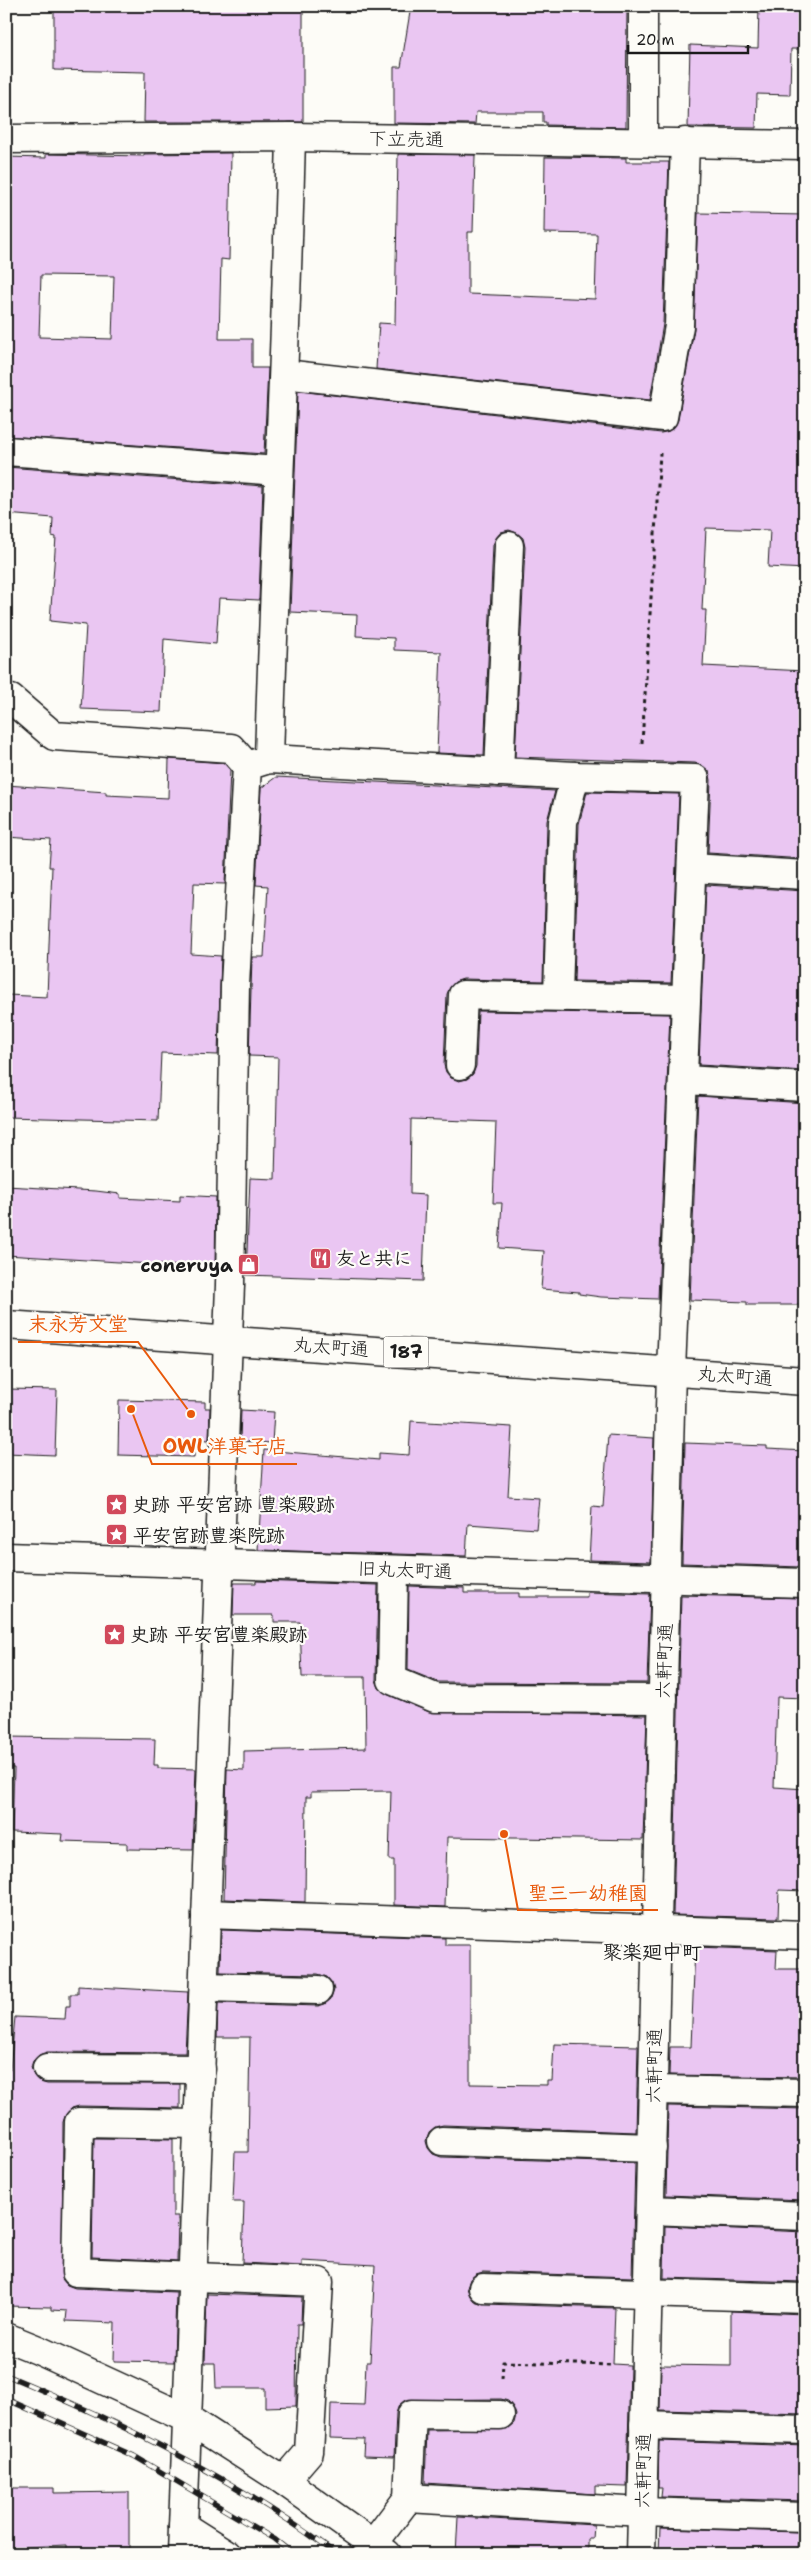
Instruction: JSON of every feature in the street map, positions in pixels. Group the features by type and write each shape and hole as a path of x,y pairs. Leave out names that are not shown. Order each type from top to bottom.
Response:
{"street":[{"path":"643,6 644,141"},
{"path":"182,2554 228,1340 235,984 258,763 278,471 284,374 291,137"},
{"name":"下立売通","path":"6,139 291,137 805,145"},
{"path":"284,374 663,417 679,326 685,142"},
{"path":"6,452 278,471"},
{"path":"499,772 508,546"},
{"path":"6,699 11,699 54,736 231,748 258,763 640,777"},
{"path":"558,996 563,822 575,776"},
{"name":"六軒町通","path":"640,777 695,779 686,998 685,1080 672,1371 641,2554"},
{"path":"692,868 805,875"},
{"path":"460,1065 463,994 686,998"},
{"path":"685,1080 805,1087"},
{"name":"丸太町通","path":"6,1325 805,1381"},
{"name":"旧丸太町通","path":"6,1557 805,1583"},
{"path":"394,1570 392,1680 435,1698 663,1700"},
{"path":"206,1914 805,1934"},
{"path":"204,1987 318,1990"},
{"path":"46,2068 201,2069"},
{"path":"653,2090 805,2093"},
{"path":"198,2124 80,2122 76,2272 319,2282 309,2452 284,2481"},
{"path":"442,2141 652,2148"},
{"path":"650,2210 805,2216"},
{"path":"483,2288 805,2298"},
{"path":"6,2337 188,2419 284,2481 380,2548 408,2498 412,2414 500,2415"},
{"path":"644,2425 805,2430"},
{"path":"408,2498 642,2512 805,2517"},
{"path":"183,2526 227,2554"}],"path":[{"path":"640,777 663,417"},
{"path":"500,2415 503,2362 646,2366"}],"building":[{"path":"54,6 303,6 303,122 144,122 145,72 54,70"},
{"path":"411,6 627,6 626,127 546,125 546,122 543,122 543,112 476,112 475,124 394,123 394,67 401,67"},
{"path":"759,6 799,6 798,49 791,49 790,95 757,94 756,128 688,127 690,45 758,48"},
{"path":"231,153 229,260 221,259 219,339 252,339 252,368 268,368 264,454 6,436 6,157 46,158 46,154 144,156 144,154","holes":["41,275 114,276 112,339 39,337"]},
{"path":"398,154 475,155 473,232 468,232 468,294 595,299 597,234 544,233 545,157 626,158 626,162 669,162 663,324 650,400 376,369 379,323 395,324"},
{"path":"698,213 805,215 805,569 768,567 770,530 706,528 702,610 706,610 703,666 805,671 805,859 708,853 711,780 709,771 695,763 515,757 525,547 523,538 517,533 509,530 501,532 493,545 484,755 437,753 441,652 394,650 394,638 356,636 357,615 290,612 298,391 661,433 669,431 678,420 694,329"},
{"path":"6,467 263,486 259,600 219,598 216,644 164,639 161,712 81,709 86,625 50,621 56,537 52,536 53,518 6,514"},
{"path":"169,759 224,763 230,770 225,884 194,883 191,954 221,956 218,1055 161,1053 158,1121 6,1117 8,995 47,997 52,867 49,867 51,840 6,837 6,785 106,792 106,795 168,798"},
{"path":"276,777 555,791 547,821 543,981 463,979 455,982 447,994 444,1065 446,1072 451,1078 459,1081 467,1079 473,1074 476,1066 478,1011 670,1014 658,1299 601,1297 579,1294 579,1292 541,1289 544,1251 499,1248 502,1203 493,1203 496,1122 411,1119 410,1194 426,1195 423,1281 246,1275 250,1178 275,1179 278,1057 249,1056 252,957 264,957 268,886 256,885 261,788"},
{"path":"587,792 679,794 671,983 574,981 579,824"},
{"path":"706,885 805,891 805,1071 699,1065"},
{"path":"698,1096 805,1103 802,1305 747,1305 747,1302 690,1300"},
{"path":"6,1186 96,1191 120,1194 120,1198 180,1201 180,1195 216,1197 215,1268 6,1255"},
{"path":"6,1389 57,1390 55,1455 6,1453"},
{"path":"119,1400 205,1402 205,1408 210,1408 209,1440 195,1439 194,1457 118,1455"},
{"path":"241,1410 274,1412 272,1443 240,1441"},
{"path":"411,1421 512,1427 508,1496 539,1498 536,1529 468,1524 466,1556 258,1550 264,1450 379,1460 379,1453 409,1455"},
{"path":"608,1435 654,1438 651,1562 589,1560 592,1506 603,1507"},
{"path":"685,1443 767,1446 767,1449 805,1451 805,1558 801,1558 801,1567 682,1563"},
{"path":"256,1581 378,1585 376,1680 379,1688 386,1694 429,1712 647,1715 643,1840 447,1837 445,1907 394,1905 394,1860 389,1860 391,1791 311,1792 311,1797 306,1797 305,1902 224,1899 227,1769 244,1770 244,1751 366,1748 365,1677 302,1677 300,1622 274,1622 274,1615 233,1615 234,1583 256,1583"},
{"path":"409,1586 464,1588 464,1593 519,1593 519,1597 587,1597 587,1592 650,1594 647,1683 438,1682 408,1670"},
{"path":"681,1595 800,1598 800,1640 805,1640 805,1698 777,1697 774,1787 805,1789 805,1891 779,1890 778,1918 673,1915"},
{"path":"6,1737 155,1739 154,1765 158,1765 158,1768 196,1769 193,1850 127,1849 127,1843 62,1841 63,1834 12,1832 14,1768 6,1768"},
{"path":"221,1930 445,1938 445,1945 470,1945 470,2084 547,2085 547,2081 552,2081 554,2044 638,2046 636,2132 443,2125 435,2127 429,2132 426,2141 428,2148 433,2154 441,2157 635,2163 632,2277 483,2272 476,2274 470,2279 467,2288 474,2301 483,2304 615,2308 613,2364 630,2365 627,2487 595,2486 595,2494 425,2483 427,2430 507,2429 514,2423 516,2415 508,2401 501,2399 405,2400 399,2405 396,2413 394,2457 363,2456 364,2439 330,2438 331,2404 364,2405 366,2362 370,2362 375,2265 302,2261 302,2266 242,2263 244,2202 233,2202 235,2152 248,2152 250,2037 217,2037 218,2003 318,2006 325,2004 331,1999 334,1990 332,1983 327,1977 318,1974 220,1972"},
{"path":"695,1947 777,1950 776,1969 805,1969 805,2077 669,2075 670,2047 691,2047"},
{"path":"78,1986 188,1992 185,2053 47,2052 39,2055 33,2061 31,2067 34,2076 40,2082 47,2084 180,2084 180,2108 79,2106 72,2108 66,2114 63,2122 62,2279 67,2285 75,2288 176,2292 174,2362 114,2361 115,2323 66,2321 67,2311 51,2310 51,2307 6,2306 9,2186 6,2186 6,2070 10,2070 15,2017 65,2019 66,2006 70,2006 70,1994 78,1994"},
{"path":"668,2106 805,2109 805,2200 666,2195"},
{"path":"94,2138 173,2139 173,2216 178,2216 177,2261 92,2257"},
{"path":"665,2226 805,2232 804,2282 664,2278"},
{"path":"207,2294 302,2297 301,2324 297,2324 296,2406 265,2407 265,2388 216,2388 215,2363 205,2363"},
{"path":"731,2311 804,2314 805,2414 660,2410 661,2365 731,2366"},
{"path":"659,2441 805,2446 805,2501 661,2497 662,2488 658,2488"},
{"path":"6,2488 54,2488 54,2493 129,2492 129,2554 67,2554 67,2545 6,2548"},
{"path":"458,2517 594,2525 593,2539 588,2539 588,2554 456,2554"},
{"path":"660,2528 798,2532 797,2554 659,2554"}],"railway":[{"path":"6,2375 49,2393 177,2454 259,2501 336,2554"},
{"path":"6,2399 134,2456 274,2539 293,2554"}],"place":[{"name":"友と共に","path":"320,1258"},
{"name":"coneruya","path":"249,1265"},
{"name":"OWL洋菓子店","path":"131,1409"},
{"name":"末永芳文堂","path":"191,1414"},
{"name":"史跡 平安宮跡 豊楽殿跡","path":"116,1504"},
{"name":"平安宮跡豊楽院跡","path":"117,1535"},
{"name":"史跡 平安宮豊楽殿跡","path":"114,1634"},
{"name":"聖三一幼稚園","path":"504,1834"}],"district":[{"name":"聚楽廻中町","path":"652,1952"}]}
